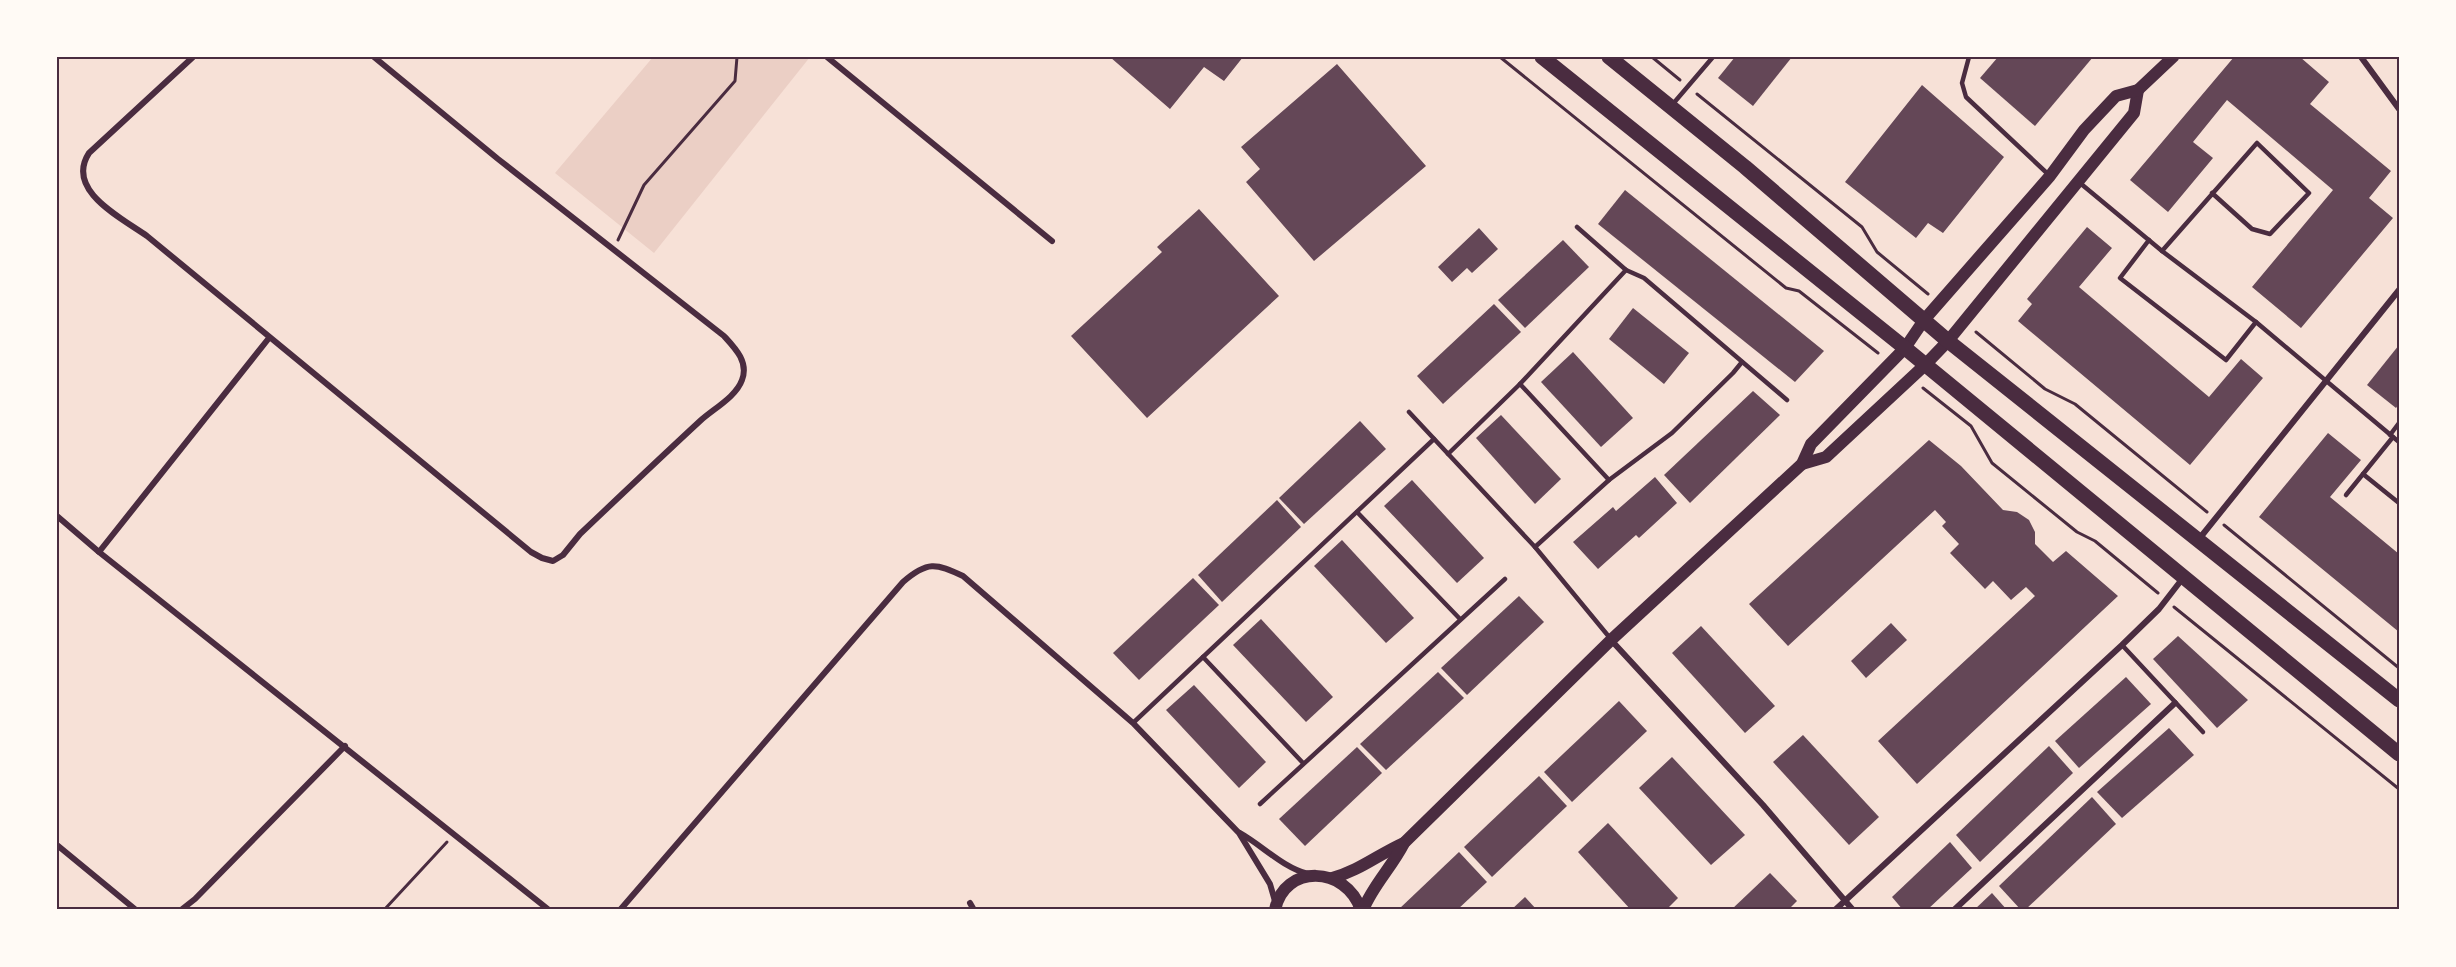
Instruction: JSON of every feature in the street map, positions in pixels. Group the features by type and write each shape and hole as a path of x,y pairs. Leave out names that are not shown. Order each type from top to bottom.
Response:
{"main road":[{"path":"1542,57 1905,348 2399,754"},
{"path":"1608,57 1745,166 1948,341 2399,700"},
{"path":"1362,910 1372,890 1394,862 1404,843 1611,640 1802,464 1810,444 1905,348 1924,320 2050,176 2084,130 2116,96 2138,90 2173,57"},
{"path":"1802,464 1826,457 1948,341 2134,113 2138,90"},
{"path":"1332,878 1354,870 1404,843"},
{"path":"1276,908 1282,894 1291,884 1316,875 1332,878 1352,891 1362,910"}],"street":[{"path":"193,57 89,153 82,164 84,182 100,202 147,236 531,552 553,561 563,555 588,526 733,393 742,381 745,369 735,349 724,336 613,250 374,57"},
{"path":"826,57 1052,241"},
{"path":"2361,57 2399,110"},
{"path":"2198,539 2399,290"},
{"path":"99,552 269,338"},
{"path":"57,516 99,552 549,910"},
{"path":"620,910 873,614 918,569 941,566 963,576 1133,723 1239,833 1270,884 1276,908"},
{"path":"1835,910 2122,645 2184,578"},
{"path":"1611,640 1739,778 1853,910"},
{"path":"1953,910 2175,703"},
{"path":"181,910 195,899 345,746"},
{"path":"1239,833 1260,844 1288,866 1316,875"},
{"path":"57,845 136,910"},
{"path":"970,903 974,910"}],"lane":[{"path":"1671,107 1713,57"},
{"path":"1969,57 1962,83 1966,97 2050,176"},
{"path":"2162,251 2212,193 2257,143 2309,193 2270,234 2252,230 2212,193"},
{"path":"2078,181 2162,251 2256,322 2399,442"},
{"path":"1577,227 1626,270 1644,278 1787,400"},
{"path":"2149,240 2120,278 2226,360 2256,322"},
{"path":"1448,454 1520,384 1626,270"},
{"path":"1535,547 1609,480 1672,433 1742,362"},
{"path":"1520,384 1609,480"},
{"path":"1409,412 1535,547 1611,640"},
{"path":"2346,495 2392,436 2399,423"},
{"path":"1133,723 1434,439"},
{"path":"2363,474 2399,503"},
{"path":"1357,512 1461,619"},
{"path":"1260,804 1505,579"},
{"path":"2122,645 2203,732"},
{"path":"1203,657 1303,763"}],"path":[{"path":"613,250 644,186 735,81 738,57"},
{"path":"1500,57 1786,288 1799,291 1818,304"},
{"path":"1652,57 1672,73"},
{"path":"1701,98 1862,227 1877,252"},
{"path":"2037,382 2075,404 2191,499"},
{"path":"1971,426 1992,463 2077,532 2095,541 2399,789"},
{"path":"2232,532 2399,668"},
{"path":"384,910 454,834"}],"shaded area":[{"path":"653,57 810,57 654,253 555,173"}],"building":[{"path":"1110,57 1243,57 1224,81 1204,67 1170,109"},
{"path":"1735,57 1792,57 1753,106 1718,78"},
{"path":"1998,57 2093,57 2035,126 1980,78"},
{"path":"2234,57 2300,57 2329,82 2310,104 2391,171 2369,198 2393,218 2301,328 2252,287 2333,190 2227,100 2193,142 2213,158 2168,212 2130,180"},
{"path":"1337,64 1426,166 1314,261 1246,182 1260,169 1241,147"},
{"path":"1922,85 2004,157 1943,233 1928,223 1916,238 1845,182"},
{"path":"1625,190 1824,351 1795,382 1598,224"},
{"path":"1199,209 1279,296 1147,418 1071,336 1162,252 1157,247"},
{"path":"2087,227 2112,248 2079,287 2209,397 2241,359 2263,378 2190,465 2018,321 2032,304 2027,299"},
{"path":"1479,228 1498,249 1472,273 1467,268 1452,282 1438,267"},
{"path":"1563,240 1589,267 1525,328 1498,300"},
{"path":"1494,304 1521,332 1443,404 1417,376"},
{"path":"1633,308 1689,353 1664,384 1609,339"},
{"path":"2399,345 2399,404 2396,408 2367,385"},
{"path":"1573,352 1633,418 1601,447 1541,382"},
{"path":"1753,391 1780,415 1690,503 1664,475"},
{"path":"1501,415 1561,479 1535,504 1476,438"},
{"path":"1360,421 1386,449 1304,524 1279,498"},
{"path":"2328,433 2361,460 2330,497 2399,554 2399,632 2259,517"},
{"path":"1929,440 1961,466 2003,510 2017,512 2029,520 2035,532 2035,544 2053,562 2066,551 2118,596 1917,784 1878,741 2035,596 2026,587 2011,600 1993,581 1985,589 1950,553 1959,544 1942,526 1946,522 1935,510 1788,646 1749,604"},
{"path":"1655,477 1677,503 1639,538 1636,535 1598,569 1573,542 1613,507 1616,511"},
{"path":"1412,480 1484,558 1457,583 1384,506"},
{"path":"1277,500 1301,527 1222,602 1198,575"},
{"path":"1342,540 1414,618 1386,643 1314,566"},
{"path":"1193,578 1219,605 1139,680 1113,653"},
{"path":"1519,596 1544,622 1467,695 1441,668"},
{"path":"1261,619 1333,697 1306,722 1233,645"},
{"path":"1891,623 1907,640 1866,678 1851,661"},
{"path":"1701,626 1775,706 1745,733 1672,653"},
{"path":"2178,636 2248,700 2217,728 2153,659"},
{"path":"1438,672 1464,698 1386,770 1360,744"},
{"path":"2126,677 2151,704 2079,768 2055,741"},
{"path":"1194,685 1266,762 1239,788 1166,710"},
{"path":"1619,701 1647,731 1572,802 1544,772"},
{"path":"2169,728 2194,755 2122,818 2097,792"},
{"path":"1803,735 1879,817 1849,845 1773,762"},
{"path":"2049,746 2073,773 1980,862 1956,835"},
{"path":"1357,747 1382,773 1305,846 1279,819"},
{"path":"1672,757 1745,835 1711,865 1639,788"},
{"path":"1539,776 1567,806 1492,877 1464,847"},
{"path":"2092,797 2116,824 2025,910 2021,910 1999,886"},
{"path":"1608,823 1678,898 1666,910 1631,910 1578,852"},
{"path":"1950,842 1972,868 1927,910 1903,910 1892,897"},
{"path":"1459,852 1487,882 1457,910 1398,910"},
{"path":"1770,873 1797,901 1788,910 1731,910"},
{"path":"1992,893 2007,910 1974,910"},
{"path":"1525,897 1537,910 1511,910"}]}
